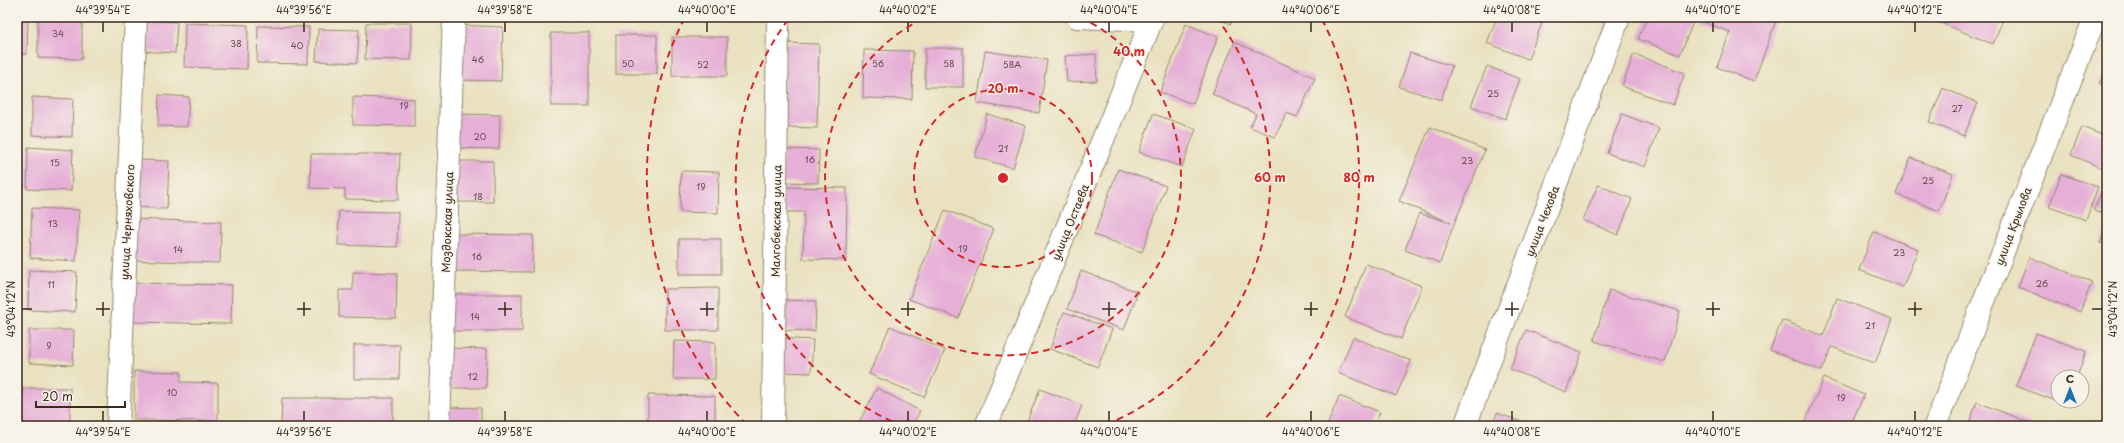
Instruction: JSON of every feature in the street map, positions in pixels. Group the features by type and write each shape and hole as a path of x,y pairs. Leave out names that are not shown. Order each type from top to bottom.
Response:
{"street":[{"name":"улица Черняховского","path":"118,426 136,17"},
{"name":"Моздокская улица","path":"439,426 454,17"},
{"name":"Малгобекская улица","path":"773,426 778,17"},
{"path":"1077,17 1152,19"},
{"name":"улица Чехова","path":"1465,426 1620,17"},
{"name":"улица Остаева","path":"986,426 1152,19"},
{"name":"улица Крылова","path":"1935,426 2092,25"}],"building":[{"path":"17,17 28,17 27,54 17,54"},
{"path":"38,17 82,17 82,59 38,58"},
{"path":"1213,17 1234,17 1231,24"},
{"path":"1497,17 1526,17 1542,23 1528,59 1487,43"},
{"path":"1647,17 1695,17 1680,55 1638,39"},
{"path":"1701,17 1777,18 1754,81 1717,67 1730,32 1699,20"},
{"path":"1926,17 2004,17 1993,44"},
{"path":"141,20 177,22 175,53 140,51"},
{"path":"185,23 248,25 247,69 184,67"},
{"path":"366,23 412,23 411,60 365,59"},
{"path":"1186,24 1218,37 1193,104 1160,92"},
{"path":"458,25 503,27 501,81 456,80"},
{"path":"258,26 309,27 308,64 257,63"},
{"path":"318,29 359,30 357,63 316,61"},
{"path":"551,33 589,33 589,106 551,106"},
{"path":"616,35 657,35 657,74 616,74"},
{"path":"672,37 727,37 727,76 672,76"},
{"path":"1235,42 1315,78 1297,117 1287,113 1275,137 1250,127 1256,114 1212,94"},
{"path":"785,43 819,44 817,128 782,127"},
{"path":"925,48 963,48 963,87 925,87"},
{"path":"864,50 913,51 912,99 863,98"},
{"path":"985,51 1047,60 1039,113 977,103"},
{"path":"1410,53 1452,66 1441,100 1399,87"},
{"path":"1096,54 1097,81 1067,82 1065,56"},
{"path":"1634,54 1685,73 1673,105 1622,86"},
{"path":"1487,66 1520,79 1505,119 1471,106"},
{"path":"2107,71 2107,88 2099,83"},
{"path":"1943,88 1978,103 1964,136 1929,122"},
{"path":"159,95 189,97 187,127 158,126"},
{"path":"32,97 73,99 72,137 32,135"},
{"path":"353,97 414,99 414,126 353,125"},
{"path":"457,114 500,115 499,149 456,148"},
{"path":"987,114 1026,126 1013,168 975,157"},
{"path":"1153,114 1196,129 1182,167 1139,152"},
{"path":"1622,114 1659,128 1645,167 1607,153"},
{"path":"1430,127 1485,150 1454,224 1440,263 1405,250 1419,213 1451,223 1399,201"},
{"path":"2082,127 2107,137 2107,155 2102,168 2071,155"},
{"path":"28,147 73,150 71,191 27,189"},
{"path":"783,149 819,150 818,183 782,182"},
{"path":"311,154 400,154 398,200 345,199 345,189 310,188"},
{"path":"1911,158 1953,174 1939,211 1896,194"},
{"path":"135,160 169,161 167,209 132,207"},
{"path":"454,161 493,161 493,202 453,202"},
{"path":"1118,169 1166,186 1142,252 1094,235"},
{"path":"681,171 719,172 718,213 680,212"},
{"path":"2061,174 2098,187 2086,220 2049,207"},
{"path":"1598,185 1632,199 1618,235 1583,220"},
{"path":"780,187 847,188 846,260 803,259 804,212 780,212"},
{"path":"2101,192 2107,195 2107,215 2094,211"},
{"path":"32,208 79,210 76,261 30,258"},
{"path":"945,210 994,229 958,318 909,299"},
{"path":"339,211 398,212 397,247 338,245"},
{"path":"131,219 221,222 220,263 129,260"},
{"path":"2107,225 2107,245 2100,243"},
{"path":"1874,232 1918,249 1903,287 1859,270"},
{"path":"454,234 533,235 532,272 453,271"},
{"path":"679,239 721,239 721,274 679,274"},
{"path":"2029,257 2092,282 2080,312 2018,287"},
{"path":"1366,264 1422,286 1401,339 1345,317"},
{"path":"29,270 77,272 75,312 28,310"},
{"path":"1081,271 1138,292 1124,330 1067,309"},
{"path":"353,272 397,273 396,318 339,317 339,290 353,290"},
{"path":"132,283 232,285 231,324 131,322"},
{"path":"718,288 718,330 665,330 665,289"},
{"path":"1609,290 1680,311 1665,362 1594,341"},
{"path":"450,294 522,294 522,331 450,331"},
{"path":"1837,298 1892,319 1875,363 1832,347 1822,371 1770,350 1782,320 1823,336"},
{"path":"783,300 816,301 815,331 782,330"},
{"path":"1064,312 1112,329 1098,367 1050,349"},
{"path":"890,326 945,350 924,397 869,374"},
{"path":"29,330 74,330 73,365 29,363"},
{"path":"1526,330 1582,352 1566,392 1510,369"},
{"path":"2036,333 2086,351 2080,369 2050,369 2050,399 2016,386"},
{"path":"1353,337 1411,361 1396,396 1338,373"},
{"path":"779,338 813,340 811,373 778,372"},
{"path":"674,341 715,342 715,379 673,379"},
{"path":"354,345 400,345 399,379 354,379"},
{"path":"446,348 487,349 486,388 446,388"},
{"path":"134,371 181,372 181,382 218,383 218,421 134,420"},
{"path":"1824,378 1864,395 1850,426 1803,426"},
{"path":"23,388 70,388 70,426 23,426"},
{"path":"877,388 920,411 912,426 857,426"},
{"path":"1040,389 1082,405 1074,426 1025,426"},
{"path":"648,395 715,396 715,426 648,426"},
{"path":"1339,396 1380,412 1374,426 1327,426"},
{"path":"282,398 393,398 393,426 281,426"},
{"path":"1977,402 2030,423 2029,426 1968,426"},
{"path":"446,407 481,408 481,426 445,426"},
{"path":"1497,413 1533,426 1492,426"}]}
